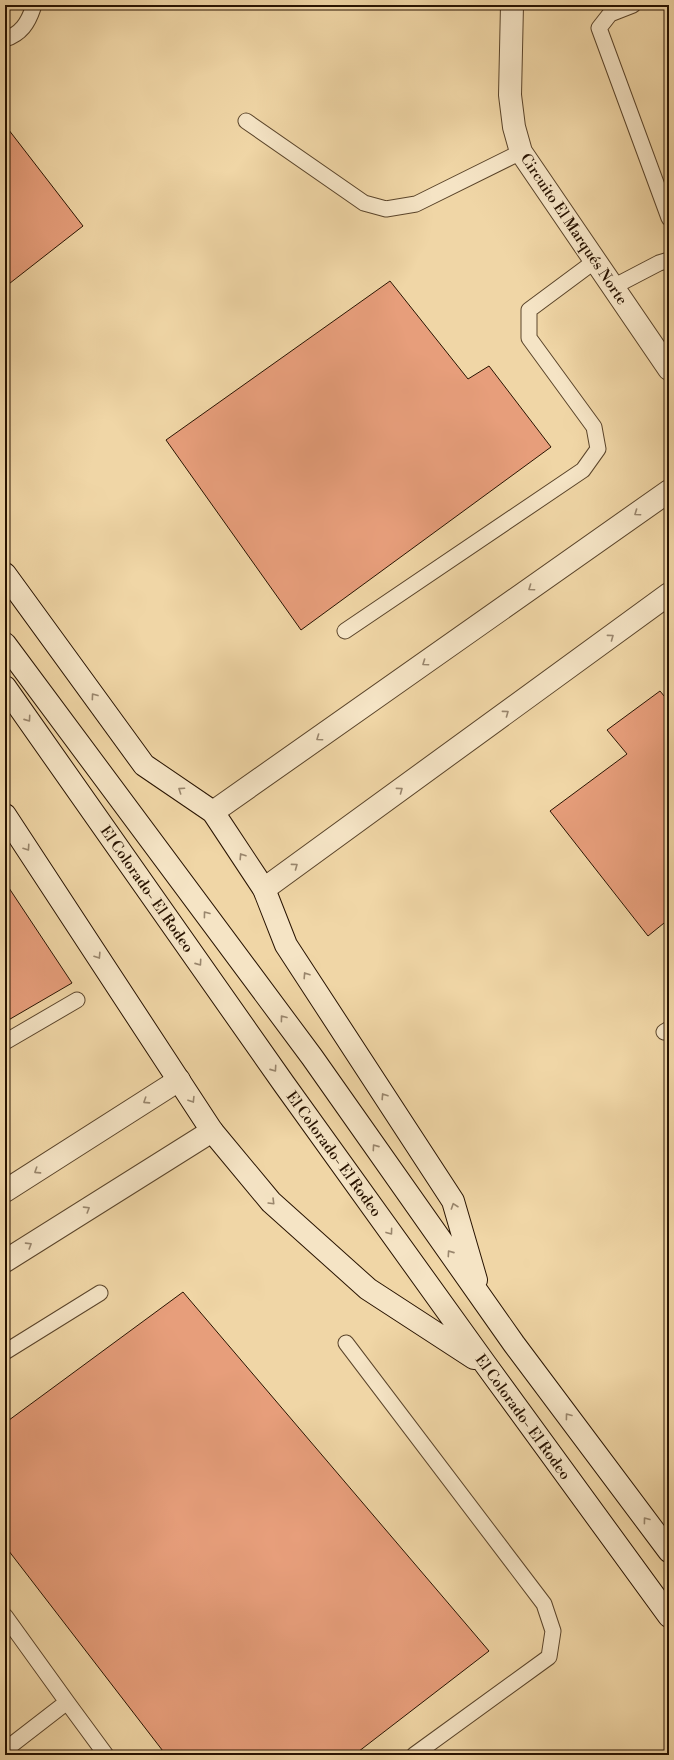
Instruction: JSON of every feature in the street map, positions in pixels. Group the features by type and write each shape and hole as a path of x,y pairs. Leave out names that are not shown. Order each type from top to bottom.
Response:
{"main road":[{"name":"Circuito El Marqués Norte","path":"512,5 510,95 514,127 521,152 669,369"},
{"path":"213,812 669,491"},
{"path":"5,574 144,765 213,812 264,889 286,945 453,1201 480,1297"},
{"path":"264,889 669,594"},
{"name":"El Colorado- El Rodeo","path":"5,644 312,1057 480,1297 669,1551"},
{"name":"El Colorado- El Rodeo","path":"5,688 284,1084 486,1366 669,1616"},
{"path":"5,815 212,1132 271,1202 368,1289 486,1366"},
{"path":"5,1191 179,1080"},
{"path":"5,1261 212,1132"}],"lane":[{"path":"5,39 14,36 28,22 33,8 31,5"},
{"path":"632,5 610,14 600,28 669,218"},
{"path":"246,121 364,203 386,209 416,204 521,152"},
{"path":"613,287 659,263 669,260"},
{"path":"345,631 582,470 598,449 594,427 529,338 529,310 595,261"},
{"path":"5,1042 77,1000"},
{"path":"5,1352 100,1293"},
{"path":"346,1343 544,1604 553,1631 549,1657 414,1755"},
{"path":"5,1616 106,1755"},
{"path":"5,1750 67,1702"}],"building":[{"path":"5,125 83,226 5,287"},
{"path":"390,281 468,379 489,366 551,447 301,630 166,440"},
{"path":"660,691 669,702 669,919 648,936 550,811 627,754 607,730"},
{"path":"5,882 72,983 5,1022"},
{"path":"183,1292 489,1651 354,1755 166,1755 5,1546 5,1423"}]}
